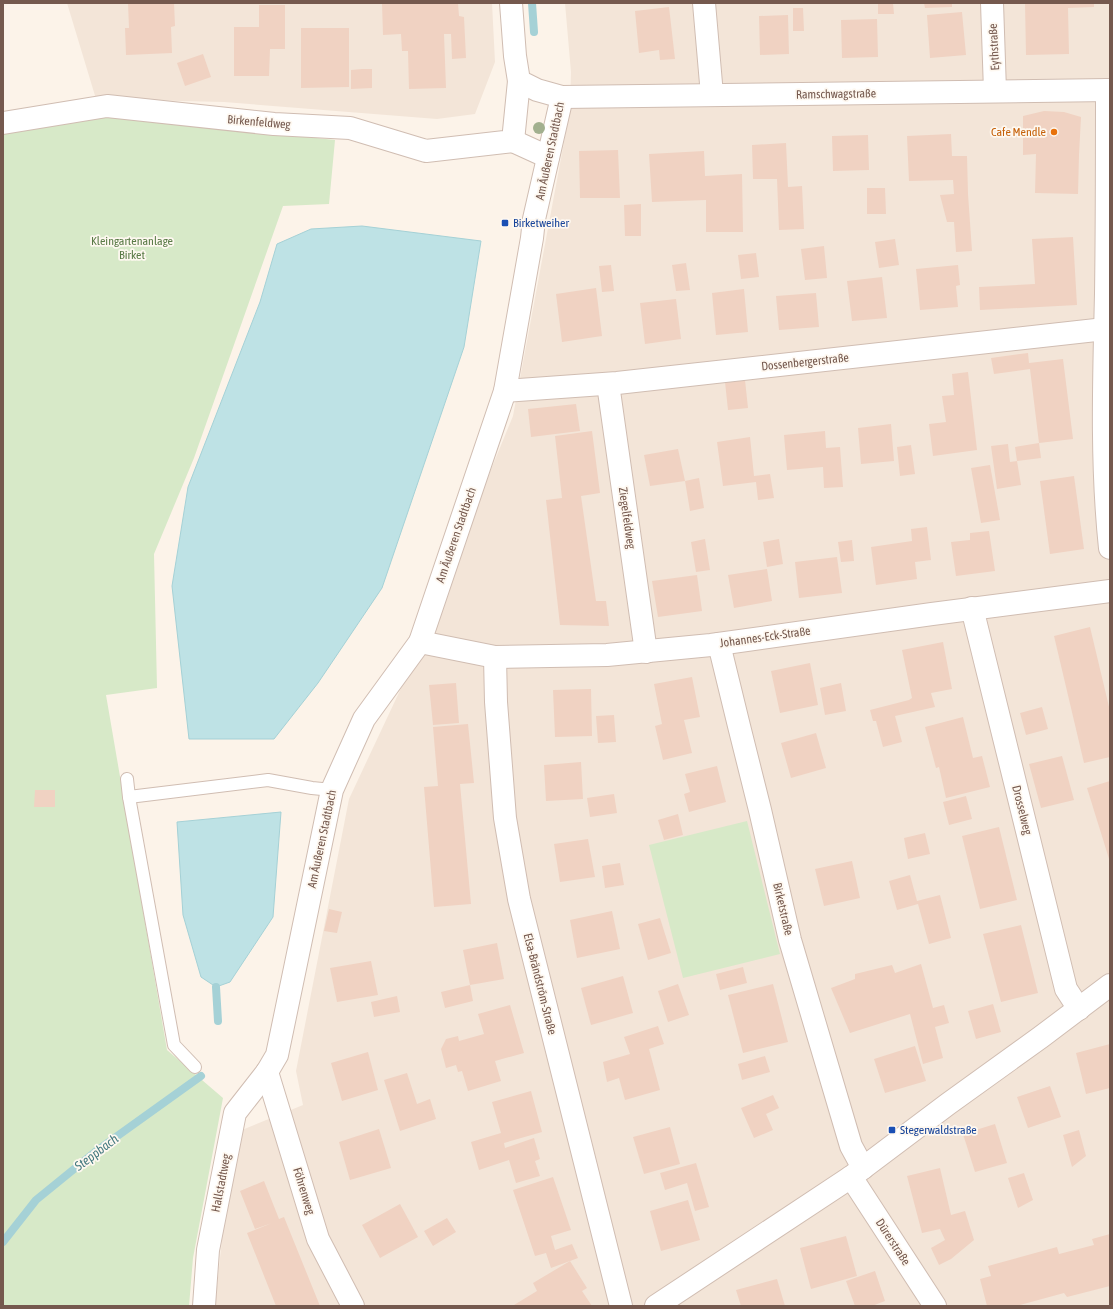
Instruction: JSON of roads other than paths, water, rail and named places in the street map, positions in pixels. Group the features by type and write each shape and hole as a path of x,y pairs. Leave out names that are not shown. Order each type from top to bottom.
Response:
{"street":[{"path":"511,3 515,56 519,82 513,140 548,157"},
{"path":"704,3 712,95"},
{"name":"Eythstraße","path":"992,3 996,91"},
{"name":"Am Äußeren Stadtbach","path":"267,1072 277,1055 332,790 364,719 420,642 505,390 534,219 562,97 537,90 519,82"},
{"path":"1109,90 1104,453 1106,514 1110,548"},
{"name":"Ramschwagstraße","path":"562,97 1109,90"},
{"name":"Birkenfeldweg","path":"3,123 108,106 274,124 350,128 426,151 513,140"},
{"name":"Dossenbergerstraße","path":"505,390 608,384 1105,329"},
{"name":"Ziegelfeldweg","path":"608,384 646,652"},
{"name":"Johannes-Eck-Straße","path":"420,642 495,657 607,655 719,644 972,608 1110,591"},
{"name":"Drosselweg","path":"972,608 1066,989 1079,1009"},
{"name":"Birketstraße","path":"719,644 790,940 851,1146 857,1173"},
{"name":"Elsa-Brändström-Straße","path":"495,657 496,702 505,818 519,898 621,1306"},
{"path":"656,1306 857,1173 1110,985"},
{"name":"Hallstadtweg","path":"204,1306 208,1250 235,1113 267,1072"},
{"name":"Föhrenweg","path":"267,1072 318,1239 353,1306"},
{"name":"Dürerstraße","path":"857,1173 935,1306"}],"lane":[{"path":"128,779 129,798 174,1045 195,1067"},
{"path":"129,798 268,780 332,790"}],"water":[{"name":"Birketweiher","path":"362,226 481,241 464,347 382,588 318,683 274,739 189,739 172,586 188,487 260,302 277,244 311,229"},
{"path":"281,812 273,917 230,982 216,987 201,977 183,915 177,822"}],"waterway":[{"path":"532,3 534,32"},
{"name":"Steppbach","path":"216,987 218,1021"},
{"name":"Steppbach","path":"3,1242 36,1200 95,1152 201,1076"}],"place":[{"name":"Cafe Mendle","path":"1054,132"},
{"name":"Birketweiher","path":"505,223"},
{"name":"Stegerwaldstraße","path":"892,1130"}],"park label":[{"name":"Kleingartenanlage Birket","path":"132,248"}]}
